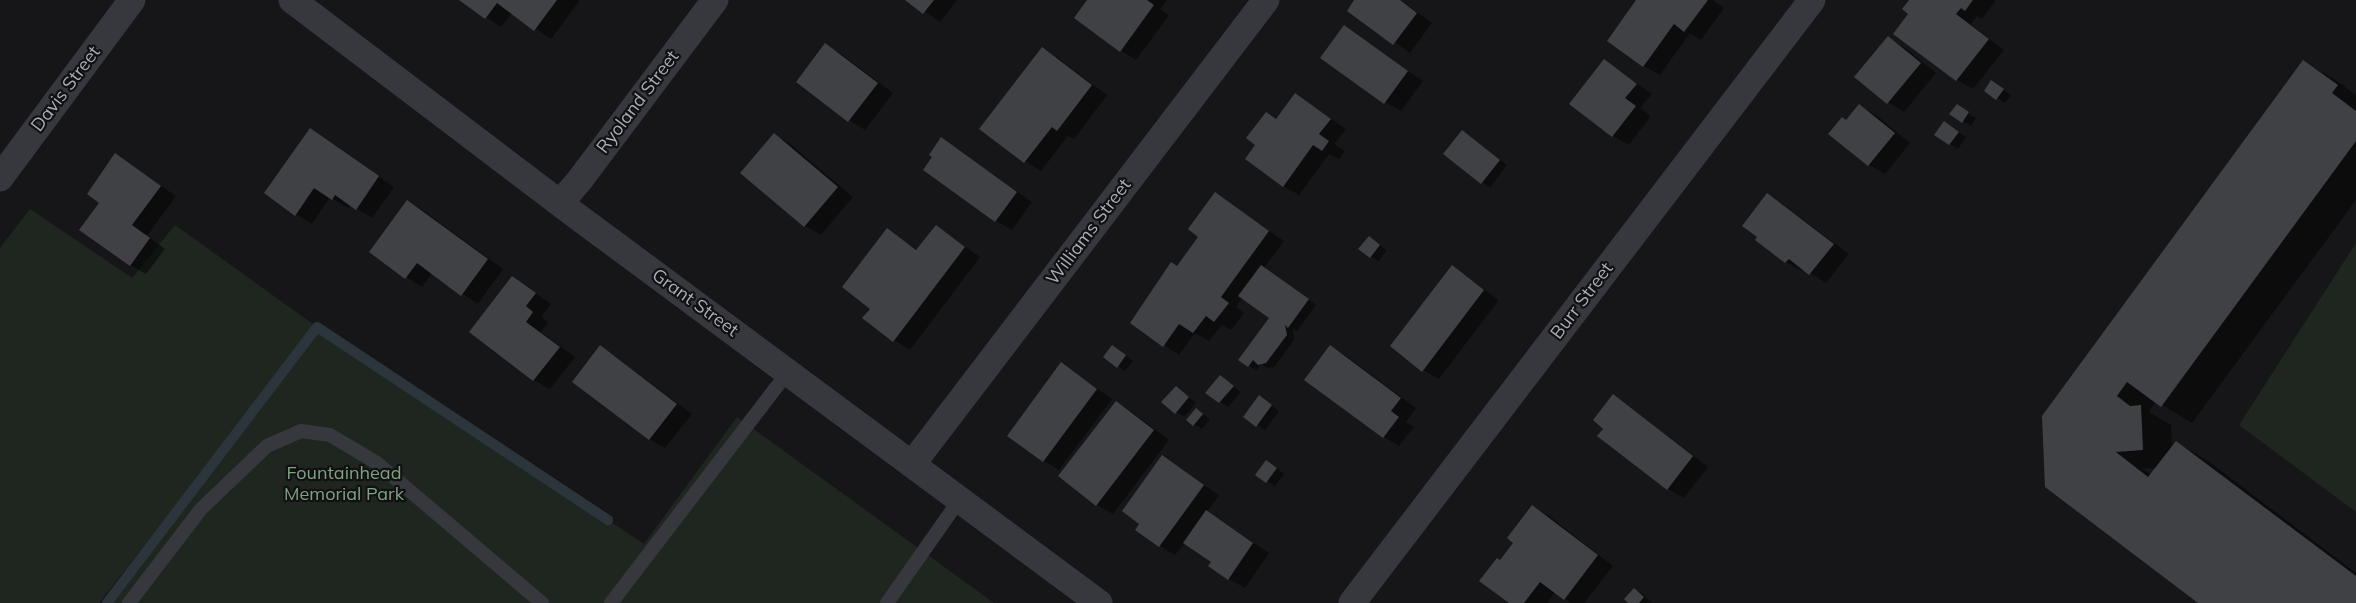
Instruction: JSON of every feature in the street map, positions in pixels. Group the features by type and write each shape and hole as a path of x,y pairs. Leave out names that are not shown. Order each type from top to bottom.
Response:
{"street":[{"name":"Davis Street","path":"0,178 132,0"},
{"name":"Grant Street","path":"292,0 560,203 1099,603"},
{"name":"Ryoland Street","path":"560,203 715,0"},
{"name":"Williams Street","path":"913,464 1266,0"},
{"name":"Burr Street","path":"1353,603 1812,0"}],"lane":[{"path":"610,603 788,372"},
{"path":"129,603 201,508 267,446 301,431 330,435 377,463 542,603"},
{"path":"887,603 960,499"}],"green space":[{"name":"Fountainhead Memorial Park","path":"30,209 132,278 175,225 317,327 644,544 737,417 994,603 107,603 286,366 99,603 0,603 0,248"},
{"path":"2356,243 2356,512 2239,425"}],"building":[{"path":"459,0 557,0 534,31 497,3 485,19"},
{"path":"905,0 934,0 923,14"},
{"path":"1087,0 1147,0 1154,5 1120,52 1074,18"},
{"path":"1354,0 1400,0 1417,13 1393,45 1347,11"},
{"path":"1636,0 1708,0 1684,32 1674,24 1643,67 1607,41"},
{"path":"1909,0 1973,0 1965,11 1961,8 1956,14 1989,39 1956,81 1893,34 1908,14 1902,9"},
{"path":"1344,25 1408,71 1384,104 1320,58"},
{"path":"1888,36 1921,63 1887,104 1854,77"},
{"path":"825,43 878,83 848,122 796,82"},
{"path":"1042,47 1092,85 1057,131 1052,127 1024,163 979,129"},
{"path":"1604,59 1637,84 1625,98 1636,106 1612,137 1569,104"},
{"path":"2303,60 2338,85 2332,93 2356,111 2356,141 2161,407 2127,382 2117,396 2130,406 2141,405 2143,450 2116,452 2148,477 2176,441 2356,576 2356,603 2198,603 2045,487 2042,416"},
{"path":"1991,80 2004,89 1996,100 1984,91"},
{"path":"1295,93 1331,119 1319,134 1329,141 1322,151 1313,145 1283,187 1245,159 1255,145 1246,138 1266,112 1276,119"},
{"path":"1859,104 1895,133 1868,166 1828,134 1842,117 1846,120"},
{"path":"1957,104 1969,112 1962,123 1949,114"},
{"path":"1944,121 1959,132 1949,145 1934,135"},
{"path":"310,128 379,176 356,210 335,195 332,200 314,188 295,216 264,193"},
{"path":"1462,130 1500,160 1481,184 1443,154"},
{"path":"774,133 838,187 804,227 740,173"},
{"path":"941,137 1017,192 995,222 923,170 932,157 929,155"},
{"path":"115,153 161,186 132,225 150,238 130,266 79,230 99,203 87,194"},
{"path":"1215,192 1269,231 1221,297 1229,303 1214,322 1206,316 1193,333 1179,324 1163,347 1130,323 1171,262 1177,266 1198,237 1188,229"},
{"path":"1767,193 1834,244 1809,275 1789,259 1785,263 1755,240 1757,237 1742,226"},
{"path":"407,200 488,259 461,296 417,263 405,279 369,252"},
{"path":"936,225 965,247 893,342 862,318 870,309 842,287 887,228 916,250"},
{"path":"1369,236 1380,245 1370,258 1358,249"},
{"path":"1261,265 1309,299 1288,328 1285,325 1287,335 1266,363 1258,365 1253,360 1248,367 1238,360 1269,318 1238,296"},
{"path":"1452,265 1484,290 1422,372 1390,346"},
{"path":"512,276 536,293 526,306 533,312 526,322 560,347 533,381 469,332"},
{"path":"600,345 677,404 649,440 572,382"},
{"path":"1112,345 1126,355 1117,368 1103,357"},
{"path":"1330,345 1401,398 1391,411 1399,417 1383,438 1304,380"},
{"path":"1061,362 1097,389 1043,462 1007,436"},
{"path":"1220,375 1234,386 1219,403 1205,393"},
{"path":"1176,386 1189,397 1175,414 1161,402"},
{"path":"1613,394 1693,456 1667,490 1597,436 1603,429 1593,420"},
{"path":"1259,395 1272,405 1256,427 1243,417"},
{"path":"1116,401 1154,430 1096,506 1058,476"},
{"path":"1196,408 1203,414 1193,426 1186,420"},
{"path":"1162,455 1204,485 1159,547 1135,530 1139,524 1122,511"},
{"path":"1266,460 1277,468 1266,483 1255,475"},
{"path":"1532,505 1598,555 1564,600 1540,582 1524,603 1509,603 1479,581 1497,558 1500,560 1513,543 1507,538"},
{"path":"1206,510 1253,543 1228,580 1208,566 1211,562 1183,543"},
{"path":"1634,588 1644,597 1639,603 1628,603 1624,599"}],"waterway":[{"path":"107,603 317,327 608,520"}]}
